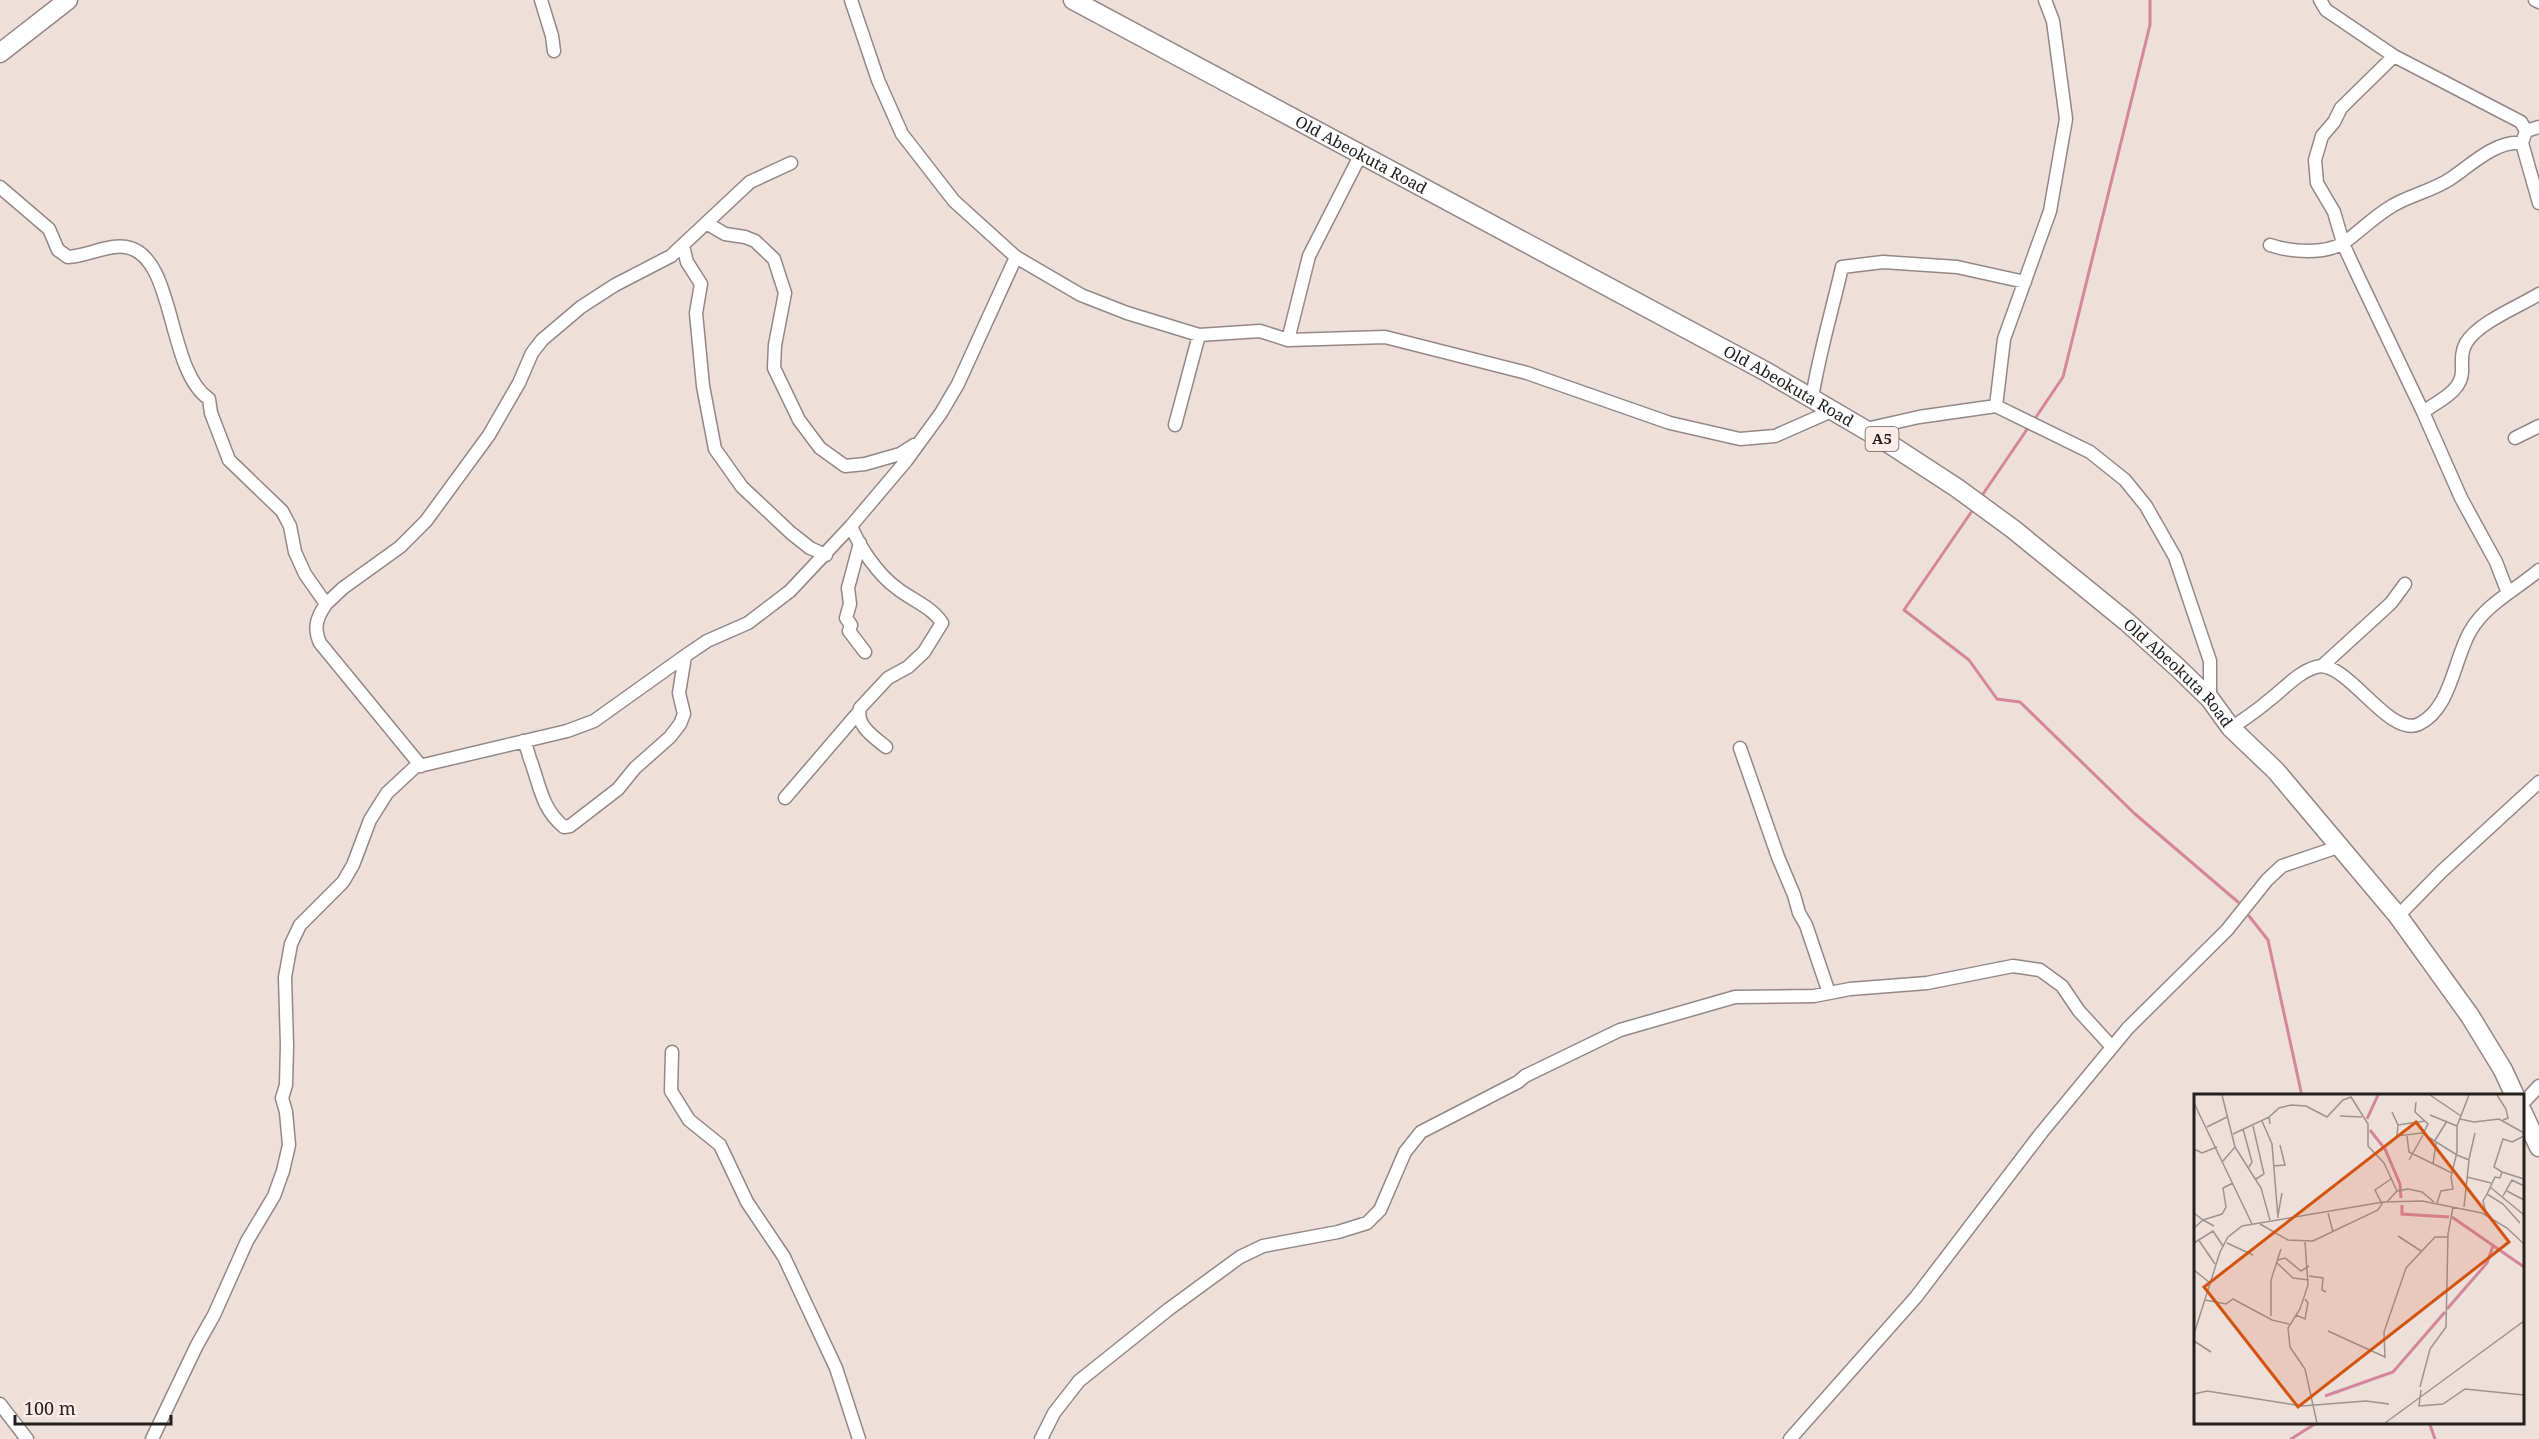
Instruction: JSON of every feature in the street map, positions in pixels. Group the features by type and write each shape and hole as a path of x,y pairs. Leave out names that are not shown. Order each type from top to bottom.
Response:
{"highway":[{"name":"Old Abeokuta Road","path":"1073,0 1697,334 1834,410 1957,488 2013,529 2127,622 2210,699 2231,728 2276,771 2398,916 2470,1016 2503,1070 2515,1094"},
{"path":"0,53 66,1"},
{"path":"2524,1113 2539,1147"}],"street":[{"path":"541,0 554,51"},
{"path":"851,0 878,80 902,134 954,201 1016,257 1081,295 1127,313 1199,335 1260,331 1288,340 1385,337 1527,373 1670,423 1740,439 1775,436 1834,410"},
{"path":"1996,406 2004,339 2050,211 2066,119 2053,21 2045,0"},
{"path":"2320,0 2326,10 2394,56 2510,115 2520,123 2539,203"},
{"path":"2394,56 2341,108 2318,147 2316,183 2334,212 2343,243 2423,411 2457,490 2480,537 2496,562 2508,593"},
{"path":"2270,245 2278,248 2319,251 2343,243 2394,205 2448,180 2475,160 2524,137 2539,127"},
{"path":"1288,340 1310,256 1361,154"},
{"path":"421,766 320,643 315,627 318,617 326,604 343,588 400,547 432,514 489,435 515,390 532,353 542,340 580,307 631,275 671,256 708,224 750,182 791,163"},
{"path":"0,187 49,229 58,249 68,257 81,256 118,246 134,249 147,259 159,281 182,360 196,387 209,399 211,413 229,460 282,512 290,526 295,552 305,574 326,604"},
{"path":"708,224 725,234 756,241 774,259 785,293 775,345 774,368 799,420 820,448 845,466 864,464 900,454 920,441"},
{"path":"683,246 687,262 701,284 696,313 704,386 715,449 742,487 791,533 810,548 826,555"},
{"path":"152,1439 197,1345 219,1306 247,1241 274,1196 283,1171 290,1145 282,1098 286,1085 287,1045 285,977 291,945 300,925 343,882 353,865 370,820 387,794 415,768 567,732 594,721 706,642 748,623 790,591 851,526 941,413 958,384 1016,257"},
{"path":"1812,398 1819,357 1827,333 1842,267 1883,262 1957,267 2025,282"},
{"path":"2423,411 2456,389 2462,372 2461,359 2466,343 2482,327 2539,294"},
{"path":"1174,425 1199,335"},
{"path":"1866,429 1919,417 1996,406 2090,452 2125,480 2146,506 2175,557 2210,661 2210,699"},
{"path":"2516,438 2539,426"},
{"path":"785,798 858,713 867,697 888,678 908,667 924,652 942,623 925,607 890,583 875,567 851,526"},
{"path":"860,543 848,588 850,604 846,618 851,626 849,632 865,652"},
{"path":"2231,728 2298,677 2314,667 2322,666 2335,671 2388,715 2409,726 2417,726 2428,719 2438,706 2455,673 2471,630 2482,615 2539,570"},
{"path":"2322,666 2391,603 2405,584"},
{"path":"523,741 543,803 559,822 564,826 570,826 618,789 635,768 670,737 680,724 684,714 679,693 685,656"},
{"path":"858,713 862,725 886,747"},
{"path":"1740,748 1829,993"},
{"path":"2398,916 2441,872 2539,782"},
{"path":"1790,1439 1916,1297 2035,1141 2128,1028 2227,930 2274,873 2302,858 2341,846"},
{"path":"1041,1439 1054,1413 1079,1381 1169,1309 1240,1257 1263,1246 1338,1232 1367,1223 1380,1210 1405,1152 1421,1132 1518,1082 1525,1076 1620,1030 1735,997 1814,996 1927,983 2013,966 2040,970 2062,986 2085,1019 2112,1047"},
{"path":"672,1052 671,1091 689,1120 720,1144 747,1202 784,1257 836,1368 859,1439"},
{"path":"2524,1103 2539,1086"},
{"path":"0,1404 27,1439"}],"waterway":[{"path":"2034,420 2063,377 2150,25 2150,0"},
{"path":"1983,494 2030,425"},
{"path":"1972,511 1904,610 1969,660 1997,699 2020,702 2135,814 2238,902"},
{"path":"2249,916 2268,940 2302,1094"},
{"path":"2291,1439 2315,1424"},
{"path":"2430,1424 2435,1439"}]}
